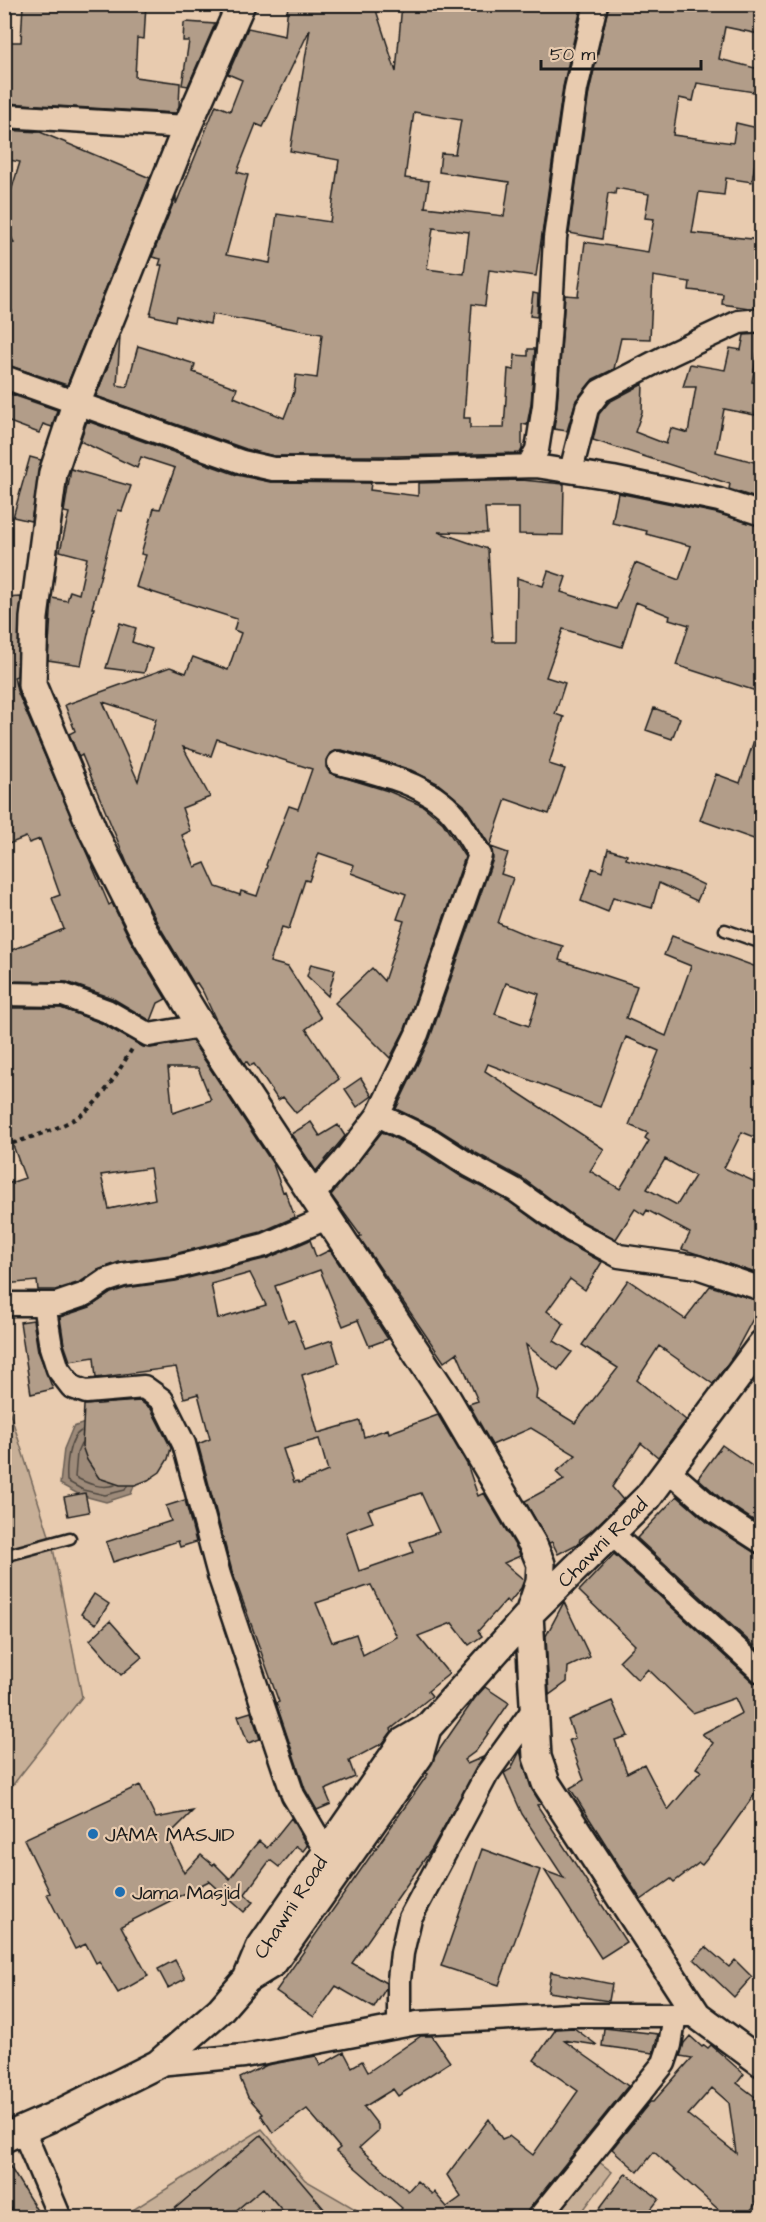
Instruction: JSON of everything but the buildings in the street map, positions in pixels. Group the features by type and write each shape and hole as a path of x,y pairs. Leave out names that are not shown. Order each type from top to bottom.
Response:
{"street":[{"path":"241,4 187,127 76,404 53,473 33,618 32,685 94,833 144,932 201,1026 446,1397 533,1545 541,1564 540,1582 529,1614 534,1709 537,1757 546,1783 686,2015 762,2063"},
{"path":"528,466 537,450 544,406 555,238 576,89 596,4"},
{"path":"4,116 187,127"},
{"path":"571,471 587,408 600,392 671,354 740,322 762,320"},
{"path":"4,377 242,462 273,469 397,470 528,466 613,478 719,500 762,514"},
{"path":"313,1195 343,1161 378,1115 417,1034 480,855 465,830 443,803 408,782 339,763"},
{"path":"4,994 63,995 107,1011 149,1035 201,1026"},
{"path":"378,1115 432,1141 514,1190 571,1230 619,1257 697,1267 762,1288"},
{"path":"4,1304 57,1304 86,1294 105,1281 123,1275 173,1268 265,1245 329,1217"},
{"path":"44,1304 51,1347 58,1369 72,1387 86,1392 144,1387 162,1400 173,1421 184,1444 219,1575 293,1795 332,1862"},
{"name":"Chawni Road","path":"14,2134 158,2064 220,2010 247,1979 260,1948 332,1862 404,1742 427,1728 529,1614 648,1497 762,1344"},
{"path":"668,1470 716,1512 762,1542"},
{"path":"611,1533 762,1672"},
{"path":"399,2026 399,1980 410,1918 488,1774 534,1709"},
{"path":"158,2064 243,2056 417,2023 572,2015 686,2015"},
{"path":"539,2217 664,2062 686,2015"},
{"path":"14,2134 60,2217"}],"lane":[{"path":"725,930 762,943"},
{"path":"4,1556 70,1538"}],"path":[{"path":"4,1146 57,1127 84,1112 118,1072 136,1043 149,1035"}],"shaded area":[{"path":"4,1394 53,1548 82,1697 5,1792"},
{"path":"262,2129 305,2180 369,2217 120,2218"},
{"path":"594,2158 612,2172 578,2217 549,2218"}],"water":[{"path":"102,1417 135,1483 131,1494 106,1502 80,1495 60,1484 64,1449 73,1427"}],"place":[{"name":"JAMA MASJID","path":"93,1834"},
{"name":"Jama Masjid","path":"120,1892"}]}
